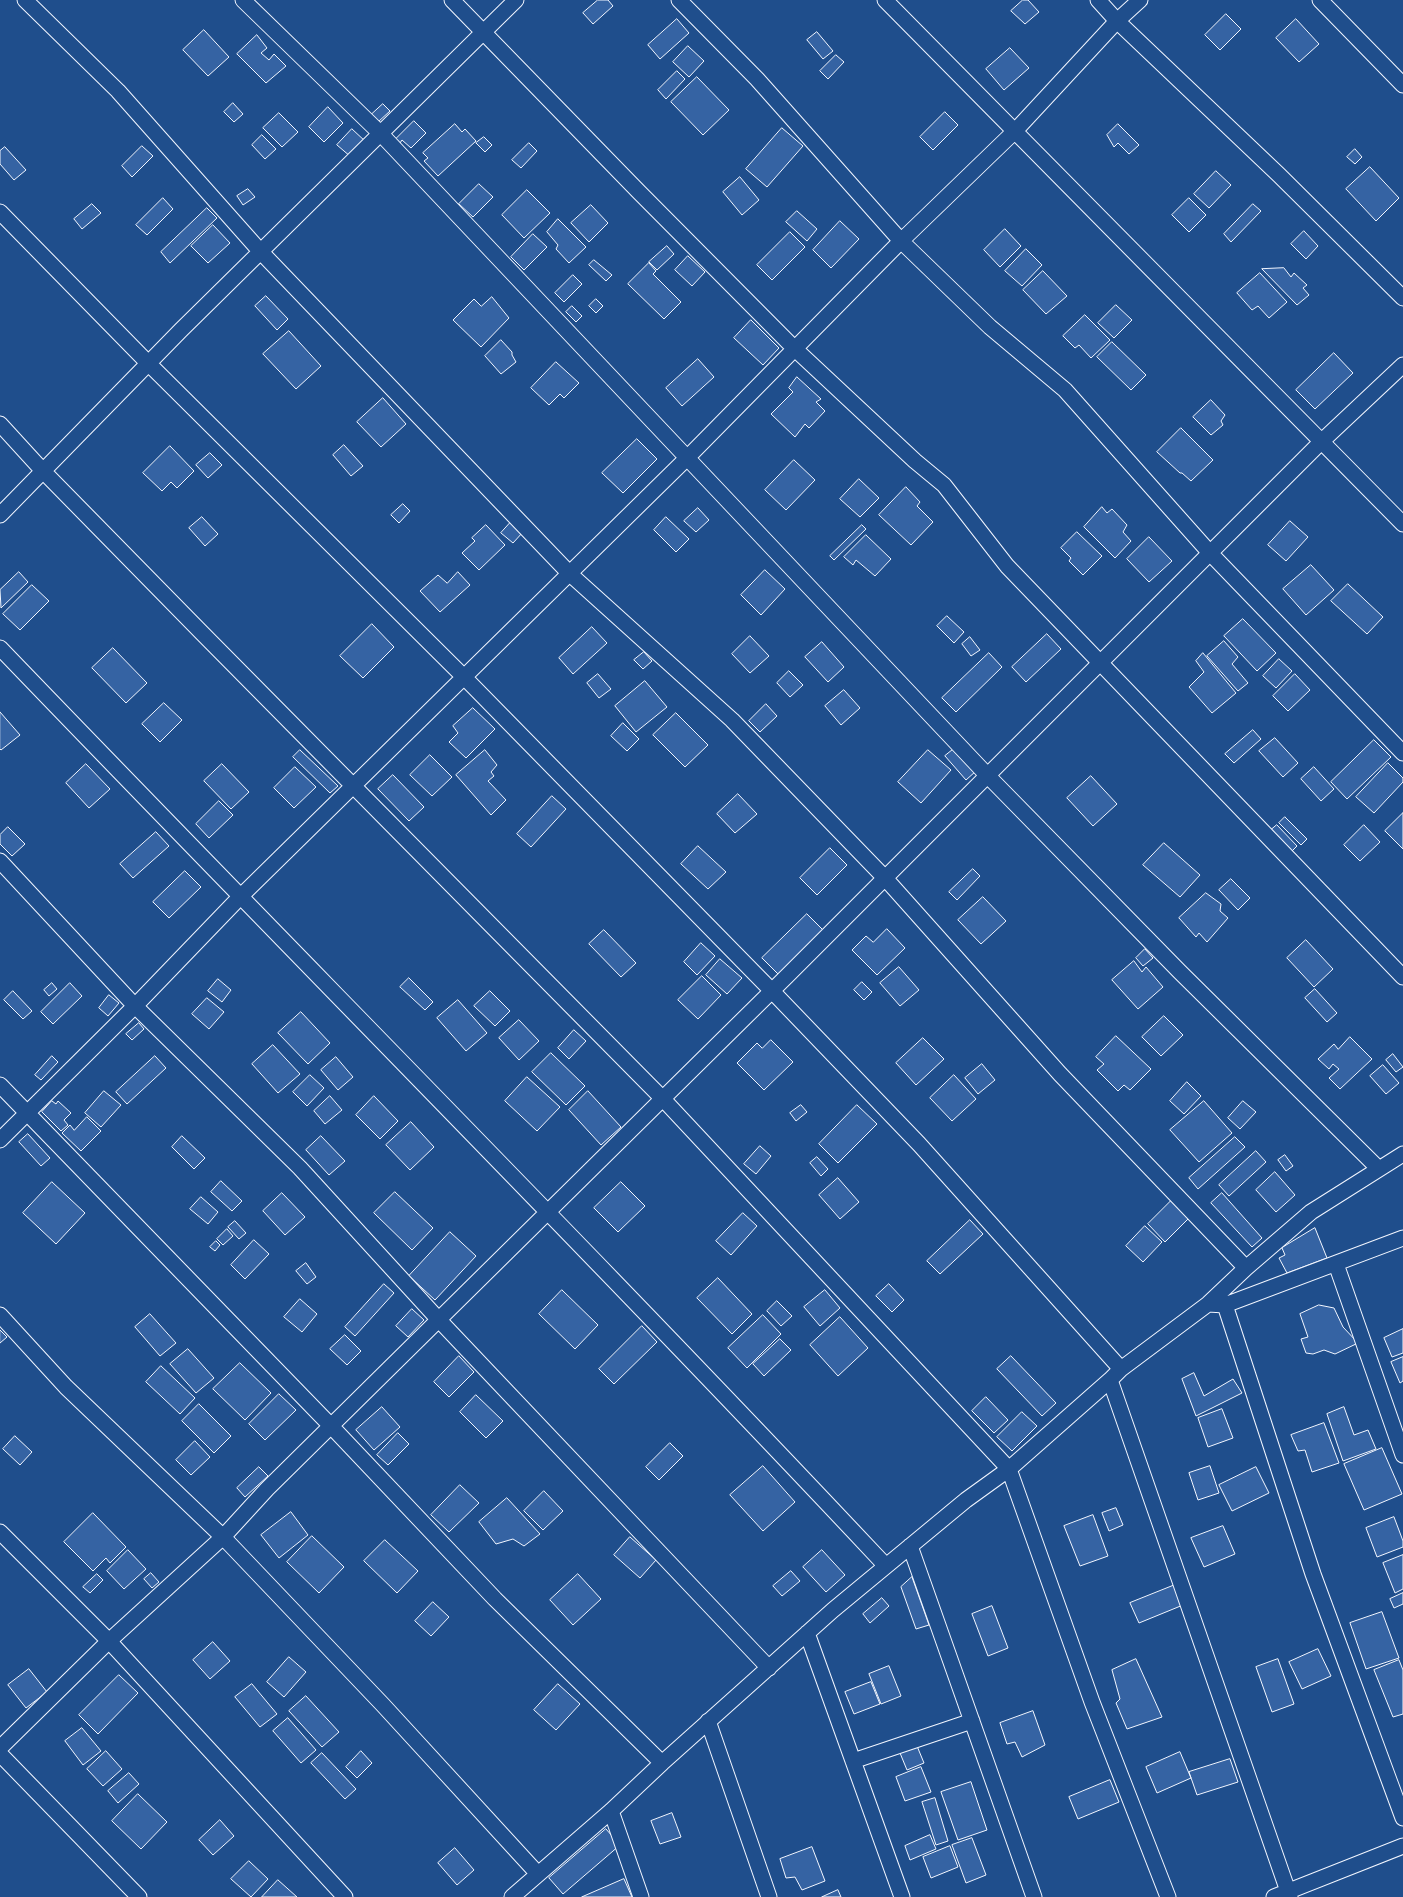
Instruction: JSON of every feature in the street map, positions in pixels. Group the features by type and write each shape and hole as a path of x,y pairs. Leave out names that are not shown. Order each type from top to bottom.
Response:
{"street":[{"path":"25,0 118,91 260,251 570,574 732,720 885,878 1060,1074 1246,1268"},
{"path":"243,0 381,134 686,459 987,776 1180,972 1379,1169"},
{"path":"452,0 794,348 915,461 944,486 1007,566 1403,977"},
{"path":"0,516 260,251 516,0"},
{"path":"679,0 756,79 901,240 990,327 1066,390 1210,553 1403,753"},
{"path":"885,0 1403,524"},
{"path":"1098,0 1117,21 1279,175 1403,298"},
{"path":"0,1140 135,1006 240,897 465,678 686,459 901,240 1015,131 1117,21 1140,0"},
{"path":"1320,0 1403,85"},
{"path":"0,212 149,364 465,678 772,991 919,1144 1064,1303 1121,1369"},
{"path":"0,1748 109,1641 223,1537 268,1489 332,1428 547,1211 772,991 1321,442 1403,365"},
{"path":"0,424 43,471 663,1099 1008,1469 1092,1702 1168,1897"},
{"path":"0,648 716,1386 886,1566"},
{"path":"0,861 135,1006 300,1168 439,1320 769,1668"},
{"path":"0,1086 332,1428 494,1599 662,1763"},
{"path":"512,1897 611,1811 662,1763 807,1633 910,1546 1008,1469 1121,1369 1208,1304 1246,1268 1311,1212 1403,1154"},
{"path":"1208,1304 1225,1305 1403,1238"},
{"path":"1336,1264 1403,1455"},
{"path":"1225,1305 1313,1574 1403,1818"},
{"path":"0,1315 66,1387 223,1537 383,1705 538,1874"},
{"path":"1110,1380 1284,1895 1403,1846"},
{"path":"0,1532 109,1641 345,1897"},
{"path":"910,1546 1034,1897"},
{"path":"807,1633 902,1897"},
{"path":"853,1761 972,1721"},
{"path":"708,1722 769,1897"},
{"path":"0,1754 139,1897"},
{"path":"611,1811 641,1897"}],"building":[{"path":"598,0 608,0 613,6 593,24 583,13"},
{"path":"1023,0 1028,0 1039,12 1025,24 1011,11"},
{"path":"1226,14 1241,29 1220,50 1205,35"},
{"path":"677,19 689,33 660,59 648,45"},
{"path":"1296,19 1319,44 1299,62 1276,38"},
{"path":"204,30 229,57 208,76 183,50"},
{"path":"817,32 833,51 823,59 807,40"},
{"path":"257,35 267,48 261,53 269,60 274,54 286,66 266,83 237,54"},
{"path":"688,46 704,61 689,77 673,62"},
{"path":"1010,48 1029,68 1004,90 986,69"},
{"path":"836,55 844,62 828,79 820,71"},
{"path":"677,71 685,79 666,99 658,90"},
{"path":"697,77 729,110 703,135 671,102"},
{"path":"233,103 243,114 234,122 224,112"},
{"path":"383,104 390,111 378,122 371,115"},
{"path":"328,107 343,123 324,142 309,127"},
{"path":"945,112 958,125 933,150 920,137"},
{"path":"279,113 298,132 282,147 263,128"},
{"path":"414,121 426,133 411,148 402,140 400,143 396,139"},
{"path":"455,124 462,132 465,129 476,141 438,176 424,161 428,158 423,153"},
{"path":"1118,124 1139,145 1129,154 1118,143 1114,147 1107,135"},
{"path":"782,128 803,146 767,187 746,169"},
{"path":"352,129 366,142 351,157 337,145"},
{"path":"262,135 276,149 265,159 252,145"},
{"path":"484,137 492,145 485,152 476,143"},
{"path":"529,143 537,151 521,168 512,160"},
{"path":"142,146 153,156 132,177 122,166"},
{"path":"5,147 26,170 14,180 0,164 0,151"},
{"path":"1355,149 1362,157 1355,164 1347,157"},
{"path":"1370,167 1399,198 1376,221 1346,189"},
{"path":"1216,171 1231,185 1209,208 1194,194"},
{"path":"740,177 759,200 742,215 723,192"},
{"path":"479,184 493,197 473,217 459,204"},
{"path":"248,189 255,197 243,205 237,196"},
{"path":"527,190 550,213 524,238 502,215"},
{"path":"163,198 173,209 147,235 136,225"},
{"path":"1189,198 1206,215 1189,232 1172,215"},
{"path":"92,204 101,213 82,229 74,219"},
{"path":"1253,204 1261,211 1231,242 1224,234"},
{"path":"591,205 608,223 589,242 571,223"},
{"path":"207,208 217,218 170,263 161,252"},
{"path":"797,211 817,229 807,241 786,222"},
{"path":"558,219 586,247 569,263 556,249 558,245 547,232"},
{"path":"840,221 859,239 831,268 813,250"},
{"path":"213,225 230,243 208,263 191,246"},
{"path":"1005,229 1021,246 1000,267 984,250"},
{"path":"1304,231 1318,246 1306,259 1291,244"},
{"path":"790,232 805,247 772,280 757,265"},
{"path":"533,234 547,247 524,270 511,257"},
{"path":"667,246 674,254 657,270 649,262"},
{"path":"1026,249 1042,265 1022,286 1005,271"},
{"path":"688,256 705,272 692,286 675,270"},
{"path":"594,260 612,275 606,281 589,265"},
{"path":"649,263 656,271 653,274 681,302 664,319 628,284"},
{"path":"1284,268 1291,277 1294,273 1307,285 1303,288 1309,295 1297,305 1262,269"},
{"path":"1043,271 1067,296 1046,314 1023,290"},
{"path":"1260,273 1287,302 1269,318 1258,306 1252,310 1237,293"},
{"path":"573,275 582,284 564,302 555,293"},
{"path":"266,296 288,319 277,330 255,306"},
{"path":"492,297 509,318 481,347 453,320 474,299 481,306"},
{"path":"596,299 603,306 596,313 589,306"},
{"path":"1116,305 1132,320 1114,338 1098,323"},
{"path":"572,306 582,316 576,322 566,312"},
{"path":"1085,315 1110,340 1091,358 1079,345 1075,348 1063,336"},
{"path":"751,320 779,348 763,365 734,338"},
{"path":"289,331 321,366 296,389 263,354"},
{"path":"501,340 512,352 516,362 501,374 485,356"},
{"path":"1112,342 1146,375 1131,390 1097,357"},
{"path":"1334,353 1353,373 1315,409 1296,390"},
{"path":"698,359 714,377 682,406 666,388"},
{"path":"556,362 579,383 564,398 560,394 549,405 531,388"},
{"path":"797,377 821,399 816,402 825,411 809,428 805,424 795,437 771,414 793,392 789,388"},
{"path":"383,398 406,424 381,447 357,422"},
{"path":"1211,400 1225,415 1221,421 1223,425 1211,435 1193,417"},
{"path":"1181,428 1213,460 1191,481 1157,452"},
{"path":"637,439 657,459 623,493 602,473"},
{"path":"344,445 363,466 351,476 333,455"},
{"path":"170,446 194,471 177,488 171,482 162,491 143,473"},
{"path":"210,453 222,465 208,478 196,465"},
{"path":"794,460 815,480 786,510 765,490"},
{"path":"859,479 879,498 860,517 840,499"},
{"path":"906,487 920,502 917,506 933,522 911,545 879,515"},
{"path":"403,504 410,511 399,523 391,515"},
{"path":"1102,507 1107,513 1112,509 1127,525 1123,532 1131,541 1115,558 1084,527"},
{"path":"698,508 709,520 696,532 684,521"},
{"path":"202,517 218,534 205,546 189,528"},
{"path":"666,517 689,539 676,552 654,530"},
{"path":"1290,521 1308,537 1286,561 1268,545"},
{"path":"511,522 523,532 513,543 501,533"},
{"path":"486,525 505,545 479,570 462,553 475,541 472,538"},
{"path":"862,525 866,529 834,560 830,556"},
{"path":"1077,532 1102,556 1083,575 1069,561 1071,558 1061,548"},
{"path":"866,535 891,559 875,576 856,560 853,565 844,557"},
{"path":"1149,537 1172,561 1149,582 1127,559"},
{"path":"1311,565 1334,590 1306,615 1283,589"},
{"path":"765,570 785,589 761,615 741,595"},
{"path":"19,572 28,582 1,608 0,590"},
{"path":"458,572 470,585 440,612 420,591 438,575 447,583"},
{"path":"1348,584 1383,617 1367,634 1331,601"},
{"path":"32,585 49,601 20,630 3,614"},
{"path":"947,616 964,632 954,643 937,626"},
{"path":"1243,619 1276,653 1257,671 1224,636"},
{"path":"372,624 394,647 363,678 340,656"},
{"path":"592,627 607,643 573,674 559,658"},
{"path":"1047,634 1061,649 1026,682 1012,667"},
{"path":"750,636 769,656 750,673 732,654"},
{"path":"970,637 980,650 971,656 962,644"},
{"path":"1224,641 1238,657 1232,664 1248,683 1238,691 1207,656"},
{"path":"822,642 844,667 828,682 805,657"},
{"path":"113,648 147,683 126,703 92,668"},
{"path":"644,652 652,661 643,669 634,660"},
{"path":"989,653 1002,667 956,712 942,698"},
{"path":"1203,653 1236,693 1212,713 1189,687 1204,672 1196,661"},
{"path":"1279,659 1292,671 1276,688 1263,676"},
{"path":"789,671 803,685 790,697 777,683"},
{"path":"598,674 611,689 599,698 587,683"},
{"path":"1295,674 1310,690 1288,711 1273,696"},
{"path":"645,681 667,707 636,732 615,706"},
{"path":"844,690 860,708 841,725 825,706"},
{"path":"164,703 182,720 160,742 142,724"},
{"path":"766,704 777,716 760,732 749,721"},
{"path":"473,708 495,729 466,758 449,742 458,733 453,726"},
{"path":"0,712 20,735 1,750 0,749"},
{"path":"676,713 708,745 685,767 653,735"},
{"path":"623,723 639,739 627,751 611,736"},
{"path":"1253,730 1261,739 1234,763 1225,754"},
{"path":"1275,738 1298,763 1283,777 1259,751"},
{"path":"1374,740 1391,757 1347,799 1331,782"},
{"path":"955,748 976,771 966,780 945,756"},
{"path":"300,750 338,786 330,793 293,757"},
{"path":"485,750 497,765 491,772 494,776 488,781 506,800 491,815 456,775"},
{"path":"928,750 951,770 921,803 898,782"},
{"path":"430,755 452,777 432,796 410,775"},
{"path":"1388,763 1403,778 1403,782 1374,813 1356,797"},
{"path":"86,764 110,789 89,808 66,783"},
{"path":"222,764 249,792 231,809 204,781"},
{"path":"295,767 316,787 294,808 274,788"},
{"path":"1314,767 1334,789 1321,801 1301,779"},
{"path":"393,775 424,807 409,821 378,789"},
{"path":"1091,776 1117,804 1093,826 1067,798"},
{"path":"738,794 757,814 735,833 717,814"},
{"path":"552,796 566,809 531,847 517,834"},
{"path":"219,801 233,815 209,838 196,824"},
{"path":"1403,813 1403,849 1385,831"},
{"path":"1285,817 1307,839 1301,845 1279,823"},
{"path":"1277,825 1297,846 1291,852 1271,830"},
{"path":"1364,825 1380,842 1360,861 1344,845"},
{"path":"8,827 25,844 12,856 0,844 0,835"},
{"path":"156,832 169,846 133,878 120,864"},
{"path":"1164,843 1200,875 1180,897 1143,865"},
{"path":"698,846 726,872 708,889 681,864"},
{"path":"830,848 847,865 817,895 800,878"},
{"path":"973,869 980,876 957,900 949,892"},
{"path":"185,871 201,887 169,918 153,902"},
{"path":"1231,879 1250,898 1238,910 1219,890"},
{"path":"1206,893 1221,904 1220,911 1228,918 1207,942 1199,933 1196,937 1179,918"},
{"path":"983,897 1006,921 981,944 958,920"},
{"path":"807,914 823,930 778,974 762,958"},
{"path":"887,929 905,948 877,975 852,950 866,936 873,942"},
{"path":"604,930 636,963 621,977 589,944"},
{"path":"1306,940 1333,969 1314,987 1287,958"},
{"path":"701,943 715,956 697,975 684,962"},
{"path":"1145,949 1153,958 1143,966 1136,958"},
{"path":"720,959 742,978 727,994 706,975"},
{"path":"1134,961 1142,972 1146,967 1163,987 1138,1009 1112,980"},
{"path":"899,967 919,990 900,1006 880,983"},
{"path":"702,976 721,995 698,1019 678,1000"},
{"path":"409,978 433,1002 425,1010 400,987"},
{"path":"218,979 231,990 222,1002 208,991"},
{"path":"862,982 872,992 864,1000 854,990"},
{"path":"52,983 57,989 49,996 44,990"},
{"path":"70,983 82,996 53,1024 41,1012"},
{"path":"1315,989 1337,1013 1327,1022 1305,998"},
{"path":"13,991 32,1011 23,1019 4,1000"},
{"path":"490,991 510,1011 495,1026 474,1006"},
{"path":"109,995 119,1003 108,1016 99,1008"},
{"path":"207,998 224,1012 209,1029 192,1014"},
{"path":"458,1000 487,1033 466,1051 437,1018"},
{"path":"301,1012 330,1043 308,1064 278,1033"},
{"path":"1164,1016 1183,1035 1161,1056 1142,1037"},
{"path":"519,1020 539,1041 519,1060 499,1038"},
{"path":"139,1023 144,1029 132,1040 126,1034"},
{"path":"574,1030 586,1041 569,1059 558,1048"},
{"path":"1116,1036 1151,1069 1130,1090 1124,1085 1118,1091 1097,1070 1104,1064 1096,1057"},
{"path":"1350,1037 1372,1059 1340,1089 1329,1078 1339,1069 1333,1064 1329,1069 1318,1059 1334,1044 1338,1049"},
{"path":"923,1038 944,1059 916,1085 896,1063"},
{"path":"771,1040 793,1062 764,1090 737,1063 757,1043 762,1048"},
{"path":"273,1045 300,1074 278,1093 252,1064"},
{"path":"551,1053 585,1086 566,1105 532,1072"},
{"path":"1393,1054 1403,1067 1396,1072 1386,1060"},
{"path":"52,1056 58,1062 41,1080 35,1075"},
{"path":"155,1056 166,1068 127,1104 116,1092"},
{"path":"336,1057 353,1077 338,1090 321,1070"},
{"path":"982,1064 995,1080 978,1094 965,1078"},
{"path":"1383,1065 1399,1083 1386,1094 1370,1076"},
{"path":"310,1075 324,1088 307,1106 293,1092"},
{"path":"954,1075 976,1099 952,1121 930,1098"},
{"path":"527,1077 560,1107 537,1131 505,1101"},
{"path":"1187,1082 1201,1096 1184,1114 1170,1101"},
{"path":"104,1091 121,1105 101,1127 85,1113"},
{"path":"588,1091 621,1127 601,1145 569,1110"},
{"path":"330,1096 342,1110 325,1124 314,1111"},
{"path":"374,1096 398,1121 380,1139 356,1115"},
{"path":"52,1101 56,1104 58,1101 71,1113 64,1120 68,1125 61,1131 42,1112"},
{"path":"1204,1101 1232,1133 1199,1162 1170,1130"},
{"path":"1243,1101 1256,1112 1240,1129 1228,1118"},
{"path":"801,1105 807,1112 796,1121 790,1113"},
{"path":"857,1105 877,1124 838,1163 819,1144"},
{"path":"87,1117 101,1131 81,1151 62,1133 70,1125 74,1130"},
{"path":"411,1122 434,1147 410,1170 386,1145"},
{"path":"28,1134 50,1158 41,1166 19,1142"},
{"path":"182,1136 205,1158 194,1169 172,1147"},
{"path":"321,1136 345,1161 329,1175 306,1150"},
{"path":"1235,1137 1245,1147 1198,1189 1189,1178"},
{"path":"760,1146 771,1156 756,1174 744,1164"},
{"path":"1256,1151 1266,1162 1229,1196 1219,1185"},
{"path":"1285,1155 1293,1166 1286,1171 1278,1160"},
{"path":"817,1157 828,1169 821,1176 810,1163"},
{"path":"1275,1172 1295,1195 1276,1212 1256,1190"},
{"path":"838,1178 859,1202 840,1219 819,1195"},
{"path":"221,1181 242,1201 232,1211 211,1192"},
{"path":"52,1182 85,1213 56,1244 23,1213"},
{"path":"621,1182 645,1206 618,1232 594,1208"},
{"path":"395,1192 433,1228 412,1250 374,1213"},
{"path":"282,1193 305,1217 285,1235 263,1211"},
{"path":"1222,1193 1262,1238 1252,1247 1211,1203"},
{"path":"201,1197 218,1212 208,1224 190,1209"},
{"path":"1171,1201 1189,1218 1165,1242 1148,1224"},
{"path":"743,1213 757,1226 731,1255 716,1241"},
{"path":"970,1220 983,1234 940,1274 927,1261"},
{"path":"235,1221 246,1233 239,1239 228,1227"},
{"path":"1145,1226 1162,1242 1143,1262 1126,1246"},
{"path":"1315,1228 1327,1258 1287,1273 1279,1258 1285,1255 1282,1248"},
{"path":"227,1229 233,1236 223,1245 217,1239"},
{"path":"450,1232 476,1256 435,1300 409,1276"},
{"path":"254,1240 269,1254 245,1279 231,1265"},
{"path":"216,1241 220,1245 215,1251 210,1247"},
{"path":"306,1263 316,1277 307,1284 296,1271"},
{"path":"718,1278 752,1314 732,1334 697,1298"},
{"path":"384,1284 394,1293 355,1336 345,1327"},
{"path":"889,1284 904,1300 892,1312 876,1296"},
{"path":"562,1290 598,1325 575,1349 539,1314"},
{"path":"825,1290 840,1308 820,1326 804,1307"},
{"path":"300,1299 317,1314 302,1332 284,1317"},
{"path":"777,1301 792,1316 781,1326 767,1311"},
{"path":"1319,1305 1334,1308 1343,1327 1358,1343 1335,1354 1324,1350 1313,1354 1306,1353 1301,1339 1308,1337 1300,1314"},
{"path":"412,1309 424,1320 408,1337 396,1326"},
{"path":"150,1314 176,1343 160,1356 135,1327"},
{"path":"763,1315 781,1334 747,1368 728,1348"},
{"path":"840,1317 868,1348 838,1376 810,1345"},
{"path":"642,1326 657,1342 614,1384 599,1369"},
{"path":"1403,1329 1403,1353 1392,1357 1384,1338"},
{"path":"0,1330 7,1337 0,1343"},
{"path":"345,1335 361,1351 347,1365 330,1349"},
{"path":"780,1339 791,1350 764,1376 753,1364"},
{"path":"188,1349 214,1378 196,1393 170,1364"},
{"path":"459,1356 474,1372 449,1397 434,1382"},
{"path":"1011,1356 1056,1403 1042,1416 997,1369"},
{"path":"1403,1357 1403,1381 1400,1383 1391,1362"},
{"path":"240,1363 271,1393 245,1420 213,1389"},
{"path":"161,1366 195,1398 180,1414 146,1382"},
{"path":"1194,1373 1204,1396 1233,1379 1242,1393 1196,1416 1182,1379"},
{"path":"279,1394 296,1410 265,1440 249,1424"},
{"path":"476,1395 503,1421 486,1438 460,1412"},
{"path":"986,1397 1008,1420 994,1433 972,1411"},
{"path":"199,1404 231,1436 214,1453 182,1421"},
{"path":"382,1407 400,1427 374,1450 356,1430"},
{"path":"1344,1407 1354,1435 1368,1430 1376,1449 1343,1461 1327,1414"},
{"path":"1222,1409 1233,1438 1208,1447 1198,1418"},
{"path":"1022,1412 1037,1426 1012,1451 997,1437"},
{"path":"1324,1423 1339,1463 1312,1472 1305,1450 1298,1451 1291,1435"},
{"path":"398,1433 409,1444 388,1465 377,1455"},
{"path":"15,1436 32,1452 20,1465 3,1449"},
{"path":"195,1441 210,1457 191,1475 176,1460"},
{"path":"670,1443 683,1456 659,1480 646,1467"},
{"path":"1382,1448 1402,1494 1364,1510 1344,1464"},
{"path":"763,1466 795,1502 763,1531 730,1495"},
{"path":"1210,1466 1219,1493 1198,1500 1189,1473"},
{"path":"259,1467 268,1476 245,1497 237,1488"},
{"path":"1256,1467 1269,1493 1232,1511 1219,1485"},
{"path":"460,1485 479,1503 449,1532 431,1515"},
{"path":"544,1491 563,1511 543,1530 524,1511"},
{"path":"507,1498 540,1534 524,1546 513,1539 496,1544 479,1522"},
{"path":"1116,1508 1123,1525 1109,1531 1102,1513"},
{"path":"291,1512 308,1535 279,1558 261,1535"},
{"path":"93,1513 126,1547 110,1563 106,1558 93,1571 64,1542"},
{"path":"1093,1515 1108,1556 1080,1566 1064,1526"},
{"path":"1394,1517 1403,1541 1403,1547 1377,1557 1366,1528"},
{"path":"1223,1526 1235,1554 1204,1567 1191,1538"},
{"path":"312,1536 344,1567 319,1593 287,1562"},
{"path":"630,1537 656,1560 640,1578 614,1555"},
{"path":"385,1540 418,1571 397,1593 364,1561"},
{"path":"128,1550 146,1569 124,1589 107,1571"},
{"path":"822,1550 845,1575 826,1592 803,1567"},
{"path":"1403,1555 1403,1589 1395,1593 1383,1563"},
{"path":"791,1571 800,1581 782,1596 773,1586"},
{"path":"151,1573 159,1582 152,1588 144,1579"},
{"path":"97,1574 103,1580 90,1593 83,1587"},
{"path":"578,1574 601,1599 573,1625 550,1600"},
{"path":"912,1577 929,1625 916,1629 901,1587"},
{"path":"1175,1585 1183,1605 1139,1623 1130,1603"},
{"path":"1403,1593 1403,1604 1394,1608 1390,1599"},
{"path":"882,1598 889,1606 870,1623 863,1614"},
{"path":"433,1602 449,1617 431,1636 415,1621"},
{"path":"992,1606 1008,1648 988,1656 972,1614"},
{"path":"1382,1612 1399,1658 1366,1669 1350,1623"},
{"path":"213,1642 230,1661 210,1679 193,1660"},
{"path":"1318,1649 1331,1676 1302,1689 1289,1662"},
{"path":"289,1657 306,1672 284,1697 267,1682"},
{"path":"1136,1659 1162,1717 1127,1729 1116,1703 1120,1699 1112,1670"},
{"path":"1278,1659 1294,1704 1272,1712 1256,1667"},
{"path":"1399,1660 1403,1670 1403,1714 1393,1717 1374,1670"},
{"path":"889,1666 901,1696 881,1704 869,1674"},
{"path":"29,1669 47,1692 26,1708 8,1685"},
{"path":"119,1675 138,1693 98,1734 79,1715"},
{"path":"871,1682 880,1704 854,1714 845,1692"},
{"path":"252,1684 277,1714 260,1727 235,1697"},
{"path":"558,1684 580,1704 556,1730 534,1710"},
{"path":"306,1696 339,1732 322,1747 289,1711"},
{"path":"1033,1711 1045,1745 1022,1757 1015,1742 1007,1744 1000,1723"},
{"path":"288,1718 316,1750 301,1763 273,1731"},
{"path":"82,1728 101,1751 83,1765 65,1741"},
{"path":"917,1746 924,1763 907,1770 900,1753"},
{"path":"106,1751 122,1769 103,1786 87,1769"},
{"path":"361,1751 372,1763 357,1778 346,1767"},
{"path":"1180,1752 1191,1778 1157,1793 1146,1767"},
{"path":"322,1753 356,1789 345,1799 311,1763"},
{"path":"1230,1759 1238,1782 1197,1795 1189,1772"},
{"path":"921,1767 931,1792 905,1801 896,1777"},
{"path":"129,1773 139,1784 118,1803 108,1791"},
{"path":"1110,1780 1119,1802 1078,1819 1069,1797"},
{"path":"971,1782 987,1830 958,1840 941,1792"},
{"path":"138,1794 167,1822 141,1849 112,1821"},
{"path":"935,1798 948,1841 936,1845 922,1802"},
{"path":"672,1813 681,1837 660,1844 651,1821"},
{"path":"220,1820 234,1836 213,1855 199,1840"},
{"path":"606,1829 620,1845 563,1894 549,1878"},
{"path":"930,1835 936,1849 910,1860 905,1846"},
{"path":"972,1838 986,1875 966,1883 952,1845"},
{"path":"950,1846 958,1867 931,1878 923,1857"},
{"path":"812,1847 825,1881 802,1890 795,1877 786,1878 780,1859"},
{"path":"455,1848 474,1870 457,1885 438,1863"},
{"path":"249,1861 268,1879 251,1897 231,1879"},
{"path":"624,1879 632,1897 582,1897"},
{"path":"278,1880 297,1897 262,1897"},
{"path":"838,1890 841,1897 822,1897"}]}
